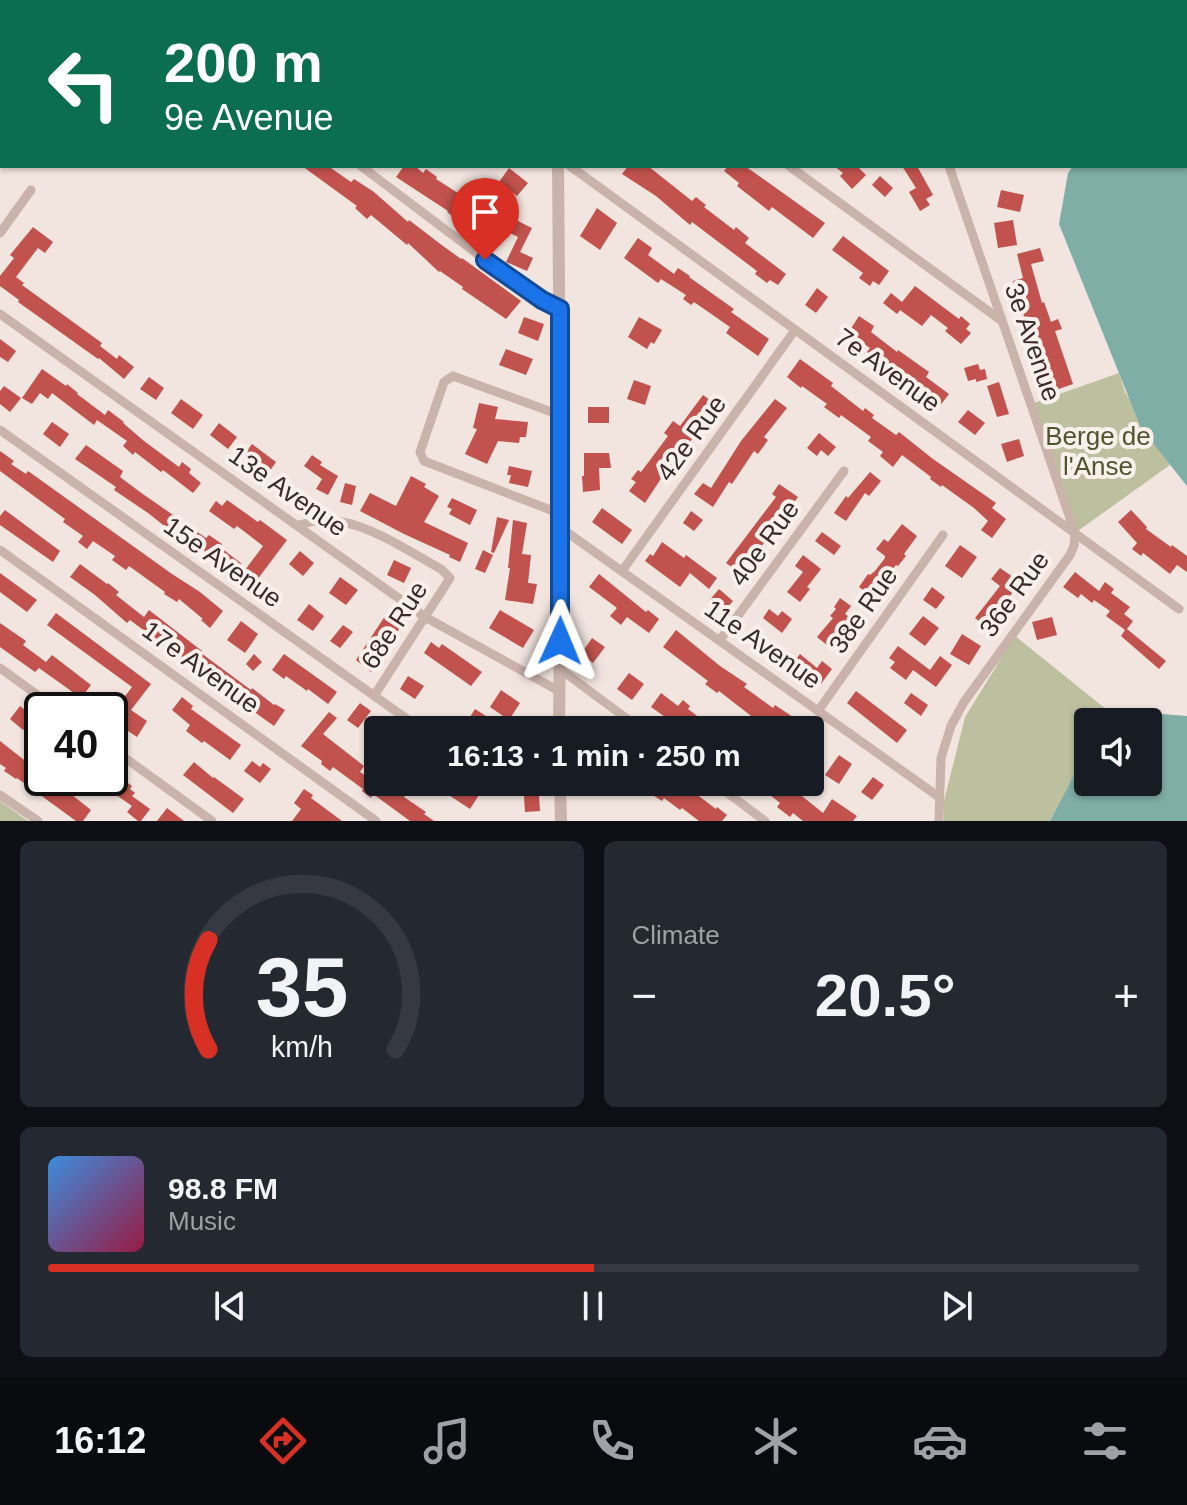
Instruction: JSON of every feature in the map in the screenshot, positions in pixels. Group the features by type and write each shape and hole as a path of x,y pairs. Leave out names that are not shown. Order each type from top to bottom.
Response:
{"street":[{"path":"364,168 508,277 560,309"},
{"path":"558,168 559,716"},
{"name":"7e Avenue","path":"573,168 1179,609"},
{"path":"792,168 1002,321"},
{"name":"3e Avenue","path":"950,168 1075,533"},
{"path":"0,233 31,190"},
{"name":"13e Avenue","path":"0,314 425,617 559,691"},
{"name":"42e Rue","path":"622,571 795,330"},
{"name":"11e Avenue","path":"560,415 453,376 444,382 420,452 424,461 561,521 622,571 939,797"},
{"name":"15e Avenue","path":"0,430 402,716"},
{"name":"40e Rue","path":"720,640 844,471"},
{"name":"68e Rue","path":"299,525 321,520 361,526 441,569 450,578 374,696"},
{"name":"36e Rue","path":"939,821 941,758 951,726 964,702 1070,555 1075,533"},
{"name":"38e Rue","path":"818,711 943,535"},
{"name":"17e Avenue","path":"0,550 376,821"},
{"path":"0,668 33,692"},
{"path":"560,669 623,716"},
{"path":"128,760 212,821"},
{"path":"0,795 38,821"},
{"path":"560,796 561,821"},
{"path":"732,796 765,821"}],"green space":[{"name":"Berge de l'Anse","path":"1119,373 1125,392 1170,465 1075,533 1031,404"},
{"path":"1015,636 1105,708 1074,708 1074,775 1050,821 944,821 944,801 965,717"},
{"path":"0,801 28,821 0,821"}],"water":[{"path":"1072,168 1187,168 1187,486 1141,428 1059,224"},
{"path":"1162,714 1187,716 1187,821 1050,821 1074,775 1074,796 1162,796"}],"building":[{"path":"305,168 331,168 351,182 354,179 408,222 521,301 506,319 439,272 371,215 367,219 355,208 357,206"},
{"path":"403,168 417,168 423,173 426,169 436,179 473,201 458,220 396,177"},
{"path":"509,168 528,183 517,196 499,182"},
{"path":"626,168 651,168 692,201 696,197 734,230 736,227 749,238 745,243 786,274 778,285 770,280 767,283 755,274 757,271 692,222 690,225 656,196 622,174"},
{"path":"726,168 748,168 825,223 813,238 772,207 769,211 737,186 739,183 724,171"},
{"path":"837,168 859,168 866,175 852,189 840,176 843,173"},
{"path":"903,168 918,168 933,195 926,199 930,205 920,211 909,192 916,188"},
{"path":"880,176 893,188 885,197 872,185"},
{"path":"1001,190 1024,195 1020,212 997,207"},
{"path":"597,208 617,223 600,250 580,236"},
{"path":"510,217 532,228 520,252 533,258 527,271 506,262 518,237 504,230"},
{"path":"1013,220 1017,245 998,248 994,223"},
{"path":"33,227 53,242 45,253 38,248 16,277 24,283 22,285 102,343 100,346 117,359 119,355 134,367 124,379 0,286 0,276 14,258 10,255"},
{"path":"843,236 889,271 879,285 873,281 870,286 859,278 863,273 832,250"},
{"path":"638,238 652,248 648,255 674,274 678,268 690,276 734,309 731,312 769,339 758,356 726,333 730,327 694,302 691,305 683,299 686,295 661,279 658,283 624,258"},
{"path":"1040,248 1044,261 1031,264 1051,322 1058,319 1062,329 1055,331 1073,384 1050,392 1044,376 1052,373 1032,320 1026,323 1013,281 1023,278 1017,254"},
{"path":"915,286 970,324 966,329 971,333 961,344 945,331 948,328 931,315 922,326 900,310 897,314 883,303 891,293 902,302"},
{"path":"817,288 828,297 816,313 805,305"},
{"path":"859,316 874,326 871,332 929,372 926,377 949,394 939,407 883,370 886,366 867,352 870,348 848,333"},
{"path":"524,317 544,324 538,341 518,333"},
{"path":"639,317 662,330 647,349 628,337"},
{"path":"0,339 16,351 8,362 0,357"},
{"path":"506,349 533,359 526,375 499,365"},
{"path":"800,359 833,383 831,386 863,411 865,408 874,415 872,418 896,435 899,432 996,503 992,508 1006,519 992,538 981,530 988,521 974,508 930,479 902,455 893,467 880,456 883,452 868,441 871,437 841,415 839,418 824,407 827,404 787,377"},
{"path":"978,364 980,370 985,369 987,379 968,381 964,368"},
{"path":"42,369 67,384 105,415 108,410 179,467 182,462 201,483 193,493 135,452 133,455 123,446 127,441 97,420 94,425 52,393 48,399 40,393 32,404 22,398"},
{"path":"149,377 164,388 156,400 140,389"},
{"path":"634,380 651,386 645,405 627,399"},
{"path":"999,382 1009,414 997,417 987,386"},
{"path":"4,386 21,398 10,412 0,404 0,391"},
{"path":"703,395 717,405 682,453 684,455 675,470 669,478 664,474 645,503 629,491 636,482 631,479 638,470 641,472 668,436 664,433 673,421 680,426"},
{"path":"181,399 203,415 193,429 171,413"},
{"path":"775,399 787,408 764,437 768,440 758,454 754,451 713,507 694,494 703,483 711,488 741,441"},
{"path":"479,403 498,407 495,419 528,422 526,437 520,437 519,443 498,441 487,464 465,454 477,429 473,428"},
{"path":"588,407 609,407 609,423 588,423"},
{"path":"968,410 985,423 975,435 958,422"},
{"path":"52,422 69,434 60,447 43,434"},
{"path":"219,423 237,437 228,449 210,435"},
{"path":"819,433 836,447 828,456 821,450 817,456 807,448"},
{"path":"1019,439 1024,456 1007,462 1001,444"},
{"path":"252,444 276,462 267,475 242,457"},
{"path":"86,445 123,471 120,477 140,492 206,538 209,535 222,544 220,547 242,564 234,575 75,459"},
{"path":"0,451 14,461 11,464 26,474 28,471 223,611 210,628 179,599 177,602 164,594 129,566 126,570 112,560 115,556 93,541 87,549 78,542 83,536 63,522 65,519 0,471"},
{"path":"584,453 609,453 611,468 599,468 600,490 583,492"},
{"path":"312,455 322,462 320,465 338,476 328,495 316,489 322,479 304,466"},
{"path":"509,466 532,471 528,487 509,483"},
{"path":"870,472 881,481 869,496 865,493 846,521 834,513 846,496 848,498"},
{"path":"411,476 439,496 424,522 468,543 460,562 360,511 370,493 396,506"},
{"path":"345,483 356,486 352,505 340,502"},
{"path":"779,484 798,497 741,574 726,563 776,497 772,494"},
{"path":"452,498 477,510 470,525 449,514 452,509 447,507"},
{"path":"227,500 287,540 257,580 245,570 263,546 237,526 234,529 209,511 216,501 222,506"},
{"path":"602,508 632,530 622,544 592,522"},
{"path":"5,510 60,551 53,562 0,525 0,516"},
{"path":"1131,510 1146,529 1187,556 1187,572 1177,565 1170,574 1143,553 1141,556 1132,549 1137,543 1118,522"},
{"path":"691,511 703,520 694,531 683,523"},
{"path":"497,517 509,520 494,553 491,552"},
{"path":"513,520 527,523 522,554 531,555 528,583 537,584 533,604 505,600"},
{"path":"902,524 917,536 904,554 906,556 881,583 886,587 879,596 873,591 870,595 859,587 885,558 876,549 884,539 888,542"},
{"path":"822,532 841,546 834,555 815,541"},
{"path":"662,542 717,578 709,589 690,573 680,587 645,561 650,554 653,556"},
{"path":"960,545 977,557 962,578 945,566"},
{"path":"483,550 493,555 485,573 475,569"},
{"path":"300,551 314,563 303,576 289,564"},
{"path":"803,555 821,569 800,602 787,592 803,572 795,566"},
{"path":"1034,557 1046,564 1034,582 1022,575"},
{"path":"394,560 411,568 404,583 387,575"},
{"path":"80,564 119,592 116,595 144,617 149,610 251,690 285,710 274,726 185,663 187,661 172,648 170,650 130,620 127,623 70,577"},
{"path":"1000,568 1020,582 989,629 975,618 1000,586 991,579"},
{"path":"1075,572 1099,591 1105,582 1114,589 1111,593 1130,607 1124,614 1133,621 1127,629 1166,661 1159,669 1121,636 1125,630 1106,616 1110,611 1081,594 1078,598 1063,587"},
{"path":"0,573 37,600 27,612 0,592"},
{"path":"599,574 659,619 649,633 627,617 621,625 610,616 617,608 589,587"},
{"path":"340,577 358,590 346,605 329,593"},
{"path":"932,587 945,597 936,609 923,600"},
{"path":"719,589 733,601 722,614 708,602"},
{"path":"840,598 851,606 845,614 854,620 832,649 817,637 833,618 830,616"},
{"path":"309,604 324,616 313,631 297,620"},
{"path":"769,609 778,616 782,611 792,619 782,633 763,618"},
{"path":"500,610 534,630 523,648 489,628"},
{"path":"56,613 151,684 131,710 147,721 137,737 128,731 128,692 132,687 47,625"},
{"path":"387,613 403,623 371,672 356,660"},
{"path":"923,616 939,628 925,646 909,634"},
{"path":"1052,617 1057,635 1037,640 1032,622"},
{"path":"241,621 258,634 245,653 227,640"},
{"path":"0,623 26,641 23,645 46,662 52,655 91,685 86,692 73,692 39,668 35,672 0,647"},
{"path":"343,625 353,632 340,648 330,641"},
{"path":"676,630 747,684 744,687 773,708 775,705 792,716 751,716 705,684 708,681 663,647"},
{"path":"962,634 981,646 969,665 950,654"},
{"path":"592,638 605,647 593,663 581,654"},
{"path":"431,642 439,648 442,644 482,672 471,686 424,653"},
{"path":"898,646 930,670 940,656 952,665 936,687 913,670 906,680 890,668 895,662 889,658"},
{"path":"254,654 262,662 253,671 246,664"},
{"path":"284,654 337,692 328,704 308,689 272,670"},
{"path":"800,654 817,668 822,661 832,669 821,684 804,672 801,676 790,667"},
{"path":"629,673 644,684 632,700 617,689"},
{"path":"408,676 424,686 415,699 400,689"},
{"path":"501,690 520,703 512,716 503,716 490,707"},
{"path":"856,691 907,730 897,743 847,703"},
{"path":"661,693 678,706 683,700 697,716 664,716 651,707"},
{"path":"911,693 928,705 921,716 904,703"},
{"path":"182,697 193,706 191,709 241,745 230,760 186,731 190,725 172,710"},
{"path":"360,703 371,711 364,716 358,728 347,720"},
{"path":"20,706 24,709 24,729 23,730 10,719"},
{"path":"475,709 486,716 471,716"},
{"path":"329,712 337,718 323,734 364,766 360,772 364,775 364,793 333,767 330,771 301,746"},
{"path":"0,741 24,760 24,783 4,771 6,768 0,764"},
{"path":"839,755 852,764 839,784 825,775"},
{"path":"252,761 260,767 263,763 271,769 260,783 244,771"},
{"path":"194,762 244,799 233,813 183,775"},
{"path":"873,777 884,785 872,800 861,792"},
{"path":"128,783 135,793 132,796 150,809 138,821 127,812 132,806 118,796 128,796"},
{"path":"304,789 342,821 292,821 301,809 294,803"},
{"path":"42,796 73,796 91,810 83,821 76,821"},
{"path":"376,796 405,796 434,821 410,821"},
{"path":"450,796 478,796 470,809"},
{"path":"524,796 539,796 540,811 525,812"},
{"path":"654,796 699,796 727,815 722,821 699,821 664,798 662,801"},
{"path":"771,796 802,796 823,813 832,799 857,816 853,821 803,821 793,813 790,817 777,807 780,803"},
{"path":"167,808 184,821 157,821"}],"route":[{"path":"485,260 560,309 560,641"}]}
